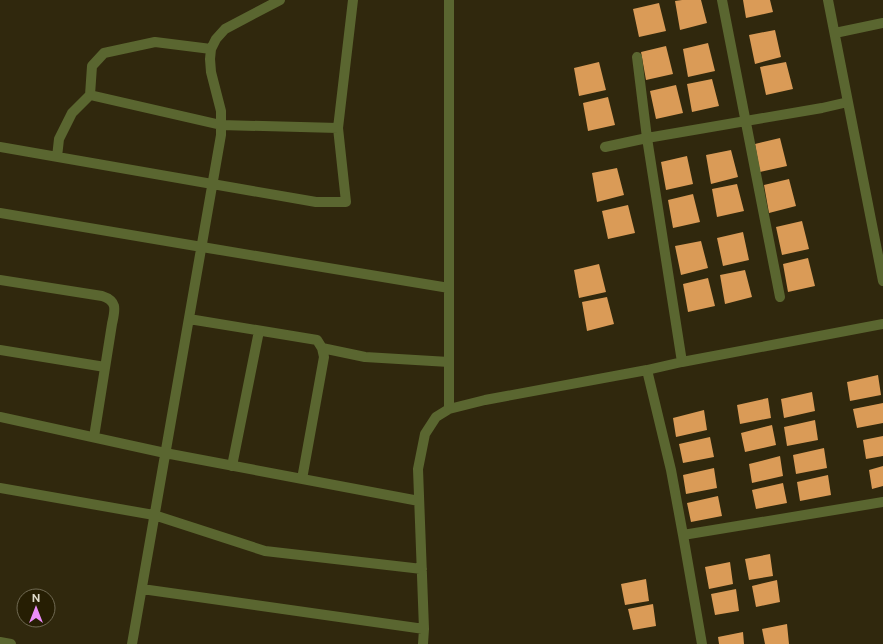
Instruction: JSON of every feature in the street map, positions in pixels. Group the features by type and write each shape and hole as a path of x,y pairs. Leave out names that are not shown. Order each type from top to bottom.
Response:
{"street":[{"path":"132,644 221,135 220,111 211,72 211,49 216,39 225,29 280,0"},
{"path":"0,147 316,202 346,202 338,128 353,0"},
{"path":"449,0 449,409"},
{"path":"722,0 780,297"},
{"path":"828,0 883,281"},
{"path":"835,33 883,23"},
{"path":"57,157 59,139 72,114 90,95 92,66 104,53 155,42 211,49"},
{"path":"637,57 647,138 682,362"},
{"path":"90,95 221,125 338,128"},
{"path":"604,147 848,102"},
{"path":"0,213 449,288"},
{"path":"0,280 102,296 108,298 113,303 115,311 94,438"},
{"path":"189,319 317,340 322,348 324,357 302,479"},
{"path":"423,644 424,629 418,469 425,434 436,417 449,409 485,400 883,324"},
{"path":"232,466 259,331"},
{"path":"322,348 365,357 449,362"},
{"path":"0,350 105,367"},
{"path":"647,370 671,470 702,644"},
{"path":"0,417 165,453 419,501"},
{"path":"0,488 154,515 266,551 422,568"},
{"path":"683,535 883,502"},
{"path":"142,588 424,629"},
{"path":"0,642 11,644"}],"building":[{"path":"701,0 707,23 680,30 675,1"},
{"path":"743,0 770,0 773,12 746,18"},
{"path":"659,3 666,31 639,37 633,9"},
{"path":"775,30 781,57 755,64 749,35"},
{"path":"708,43 715,71 688,77 683,49"},
{"path":"666,46 673,74 646,80 641,52"},
{"path":"599,62 606,90 579,96 574,68"},
{"path":"786,62 793,89 766,95 760,67"},
{"path":"712,79 719,106 692,112 687,84"},
{"path":"676,85 683,113 656,119 650,91"},
{"path":"608,97 615,125 588,131 583,103"},
{"path":"780,138 787,166 760,172 755,144"},
{"path":"731,150 738,177 711,184 706,155"},
{"path":"687,156 693,184 666,190 661,162"},
{"path":"617,168 624,195 597,202 592,173"},
{"path":"789,179 796,206 769,213 764,185"},
{"path":"737,184 744,211 717,217 712,189"},
{"path":"693,194 700,222 673,228 668,200"},
{"path":"628,205 635,233 608,239 602,211"},
{"path":"802,221 809,249 782,255 776,227"},
{"path":"743,232 749,260 723,266 717,238"},
{"path":"701,241 708,268 681,275 675,246"},
{"path":"808,258 815,286 788,292 783,264"},
{"path":"599,264 606,292 579,298 574,270"},
{"path":"745,270 752,297 725,304 720,275"},
{"path":"708,278 715,306 688,312 683,284"},
{"path":"607,297 614,324 587,331 582,302"},
{"path":"878,375 881,395 850,401 847,382"},
{"path":"812,392 815,411 784,418 781,399"},
{"path":"768,398 771,418 740,424 737,405"},
{"path":"883,403 883,423 857,428 853,409"},
{"path":"704,410 707,430 676,437 673,418"},
{"path":"815,420 818,440 787,446 784,427"},
{"path":"772,425 776,445 745,452 741,433"},
{"path":"883,436 883,456 866,459 863,440"},
{"path":"710,437 714,457 683,463 679,444"},
{"path":"824,448 827,468 796,474 793,455"},
{"path":"780,456 783,476 752,483 749,464"},
{"path":"883,466 883,486 872,489 869,470"},
{"path":"714,468 717,488 686,494 683,475"},
{"path":"828,475 831,495 800,501 797,482"},
{"path":"783,483 787,503 756,509 752,490"},
{"path":"718,496 722,516 691,522 687,503"},
{"path":"770,554 773,576 749,580 745,559"},
{"path":"730,562 733,584 709,589 705,567"},
{"path":"646,579 649,601 625,605 621,584"},
{"path":"777,580 780,602 756,607 752,586"},
{"path":"736,589 739,611 715,615 711,594"},
{"path":"653,604 656,626 633,630 628,609"},
{"path":"787,624 789,644 765,644 762,629"},
{"path":"743,632 744,644 719,644 718,637"}]}
